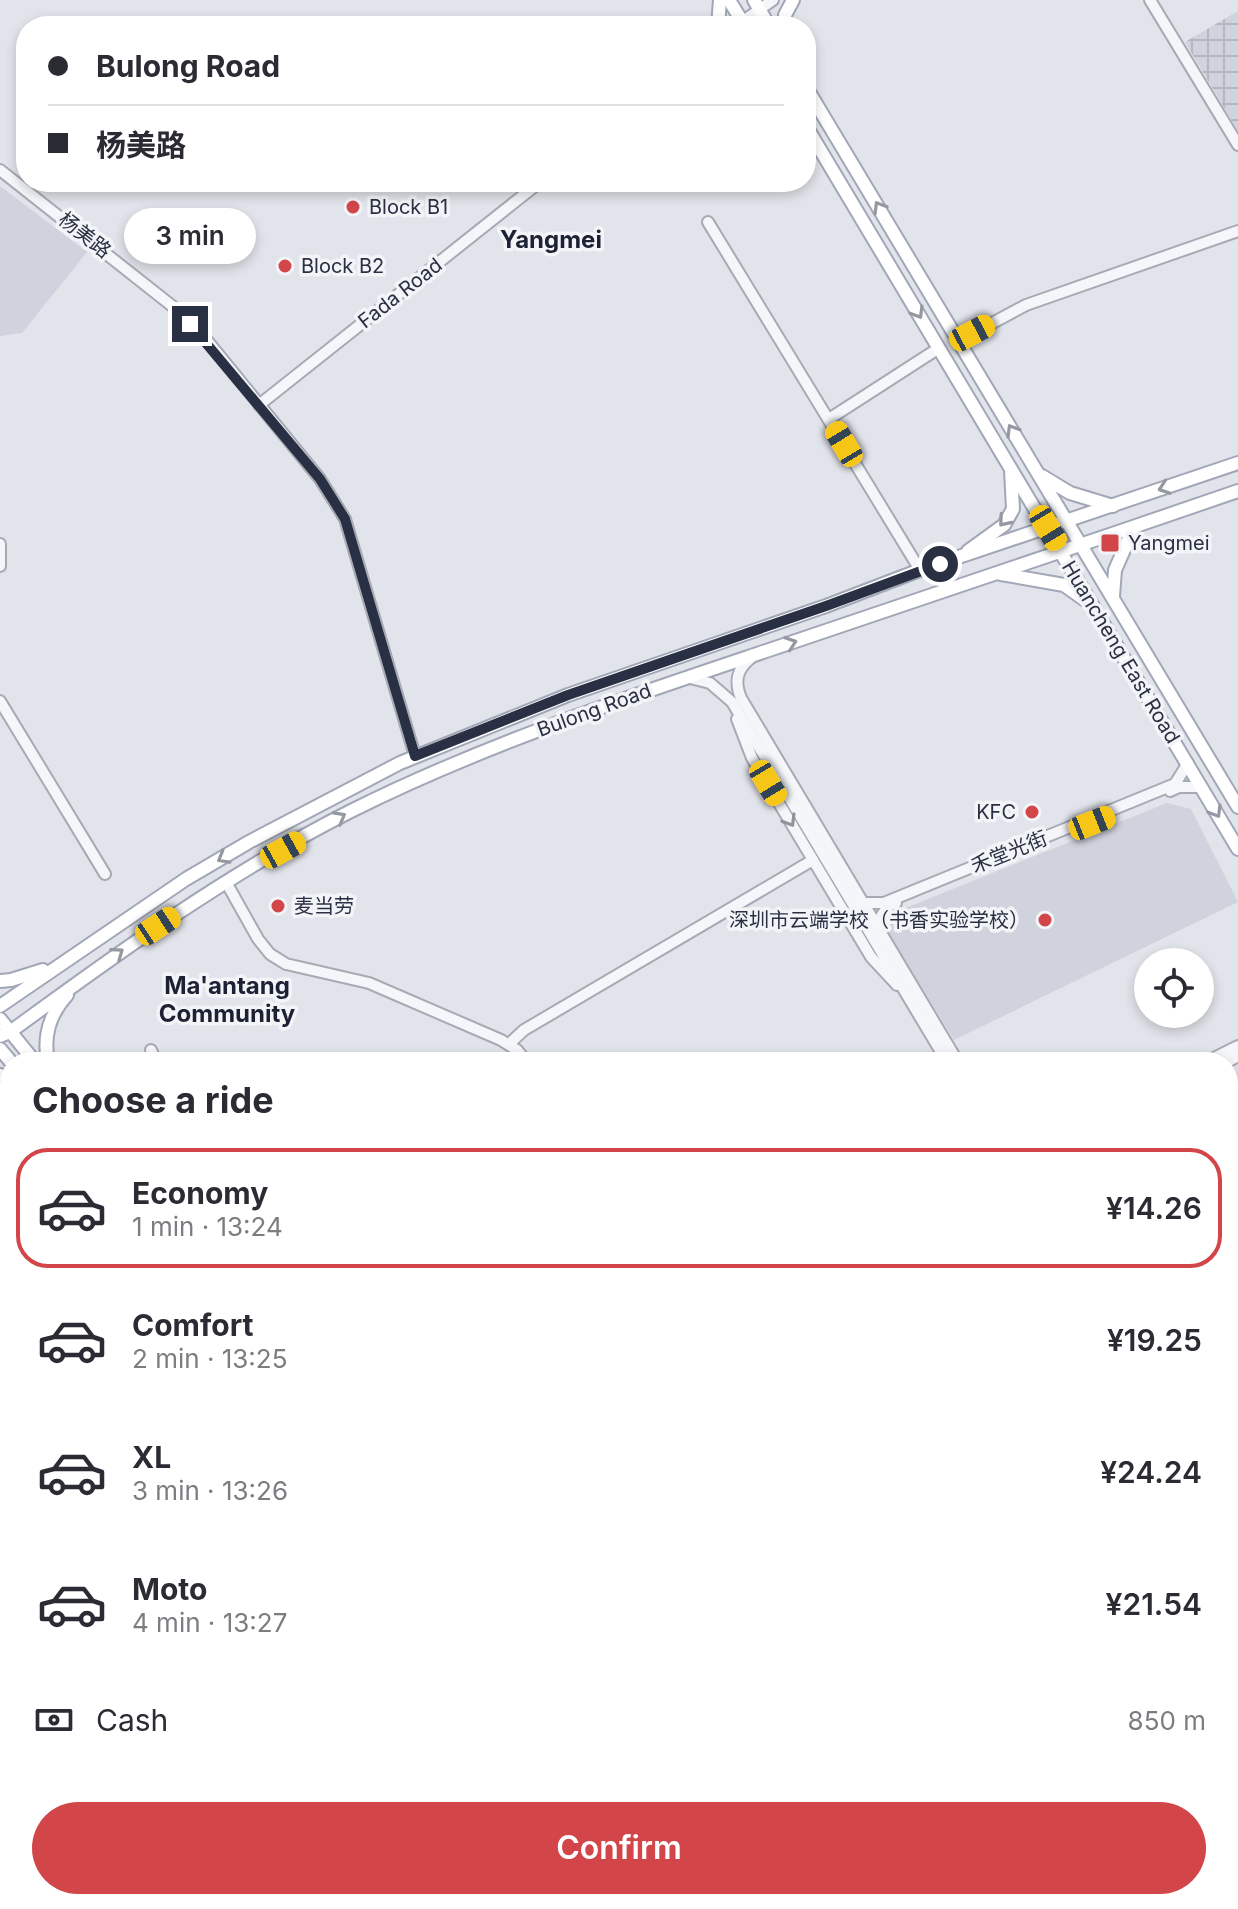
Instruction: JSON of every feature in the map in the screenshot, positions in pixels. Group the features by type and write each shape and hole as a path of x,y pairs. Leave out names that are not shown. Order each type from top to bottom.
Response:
{"main road":[{"name":"Huancheng East Road","path":"816,104 1238,807"},
{"name":"Huancheng East Road","path":"816,143 1238,849"},
{"name":"Bulong Road","path":"0,1006 186,879 415,756 568,695 826,606 920,570 1238,463"},
{"path":"960,557 1004,525 1013,509 1011,467"},
{"path":"1039,474 1070,493 1113,506"},
{"name":"Bulong Road","path":"5,1034 226,882 350,812 420,778 553,724 1238,491"},
{"path":"1115,603 1112,589 1115,570 1134,527"},
{"path":"998,574 1064,585 1094,606"},
{"path":"0,981 28,976 65,961"},
{"path":"47,1052 46,1033 52,1017 82,979"},
{"path":"0,1019 5,1034 24,1052"}],"street":[{"path":"756,4 773,0"},
{"path":"1150,0 1238,145"},
{"name":"杨美路","path":"0,170 16,183"},
{"name":"杨美路","path":"28,192 176,309 205,338 320,479 345,519 415,756"},
{"name":"Fada Road","path":"259,405 527,192"},
{"path":"708,222 920,570"},
{"path":"959,341 1026,305 1238,231"},
{"path":"829,419 939,348"},
{"path":"0,544 0,566"},
{"path":"757,655 738,673 741,698 952,1052"},
{"path":"689,677 710,683 732,702 941,1052"},
{"path":"0,701 105,874"},
{"path":"732,702 752,758 871,957 909,998"},
{"name":"禾堂光街","path":"863,903 884,903 1175,784 1188,763"},
{"path":"876,924 888,906 1179,787 1201,787"},
{"path":"509,1044 524,1030 813,860"},
{"path":"226,882 258,939 270,954 286,964 369,983 509,1044 517,1052"}],"shaded area":[{"path":"1238,11 1238,131 1185,42"},
{"path":"0,186 87,252 22,333 0,336"},
{"name":"深圳市云端学校（书香实验学校）","path":"1167,803 1191,809 1238,902 1143,948 1134,948 1134,953 954,1040 884,926 893,913"}],"place":[{"name":"Block B1","path":"353,207"},
{"name":"Block B2","path":"285,266"},
{"name":"Yangmei","path":"1110,543"},
{"name":"KFC","path":"1032,812"},
{"name":"麦当劳","path":"278,906"},
{"name":"深圳市云端学校（书香实验学校）","path":"1045,920"}],"district":[{"name":"Yangmei","path":"551,239"},
{"name":"Ma'antang Community","path":"227,999"}],"route":[{"path":"190,324 205,338 337,503 359,559 415,756 568,695 940,564"}]}
